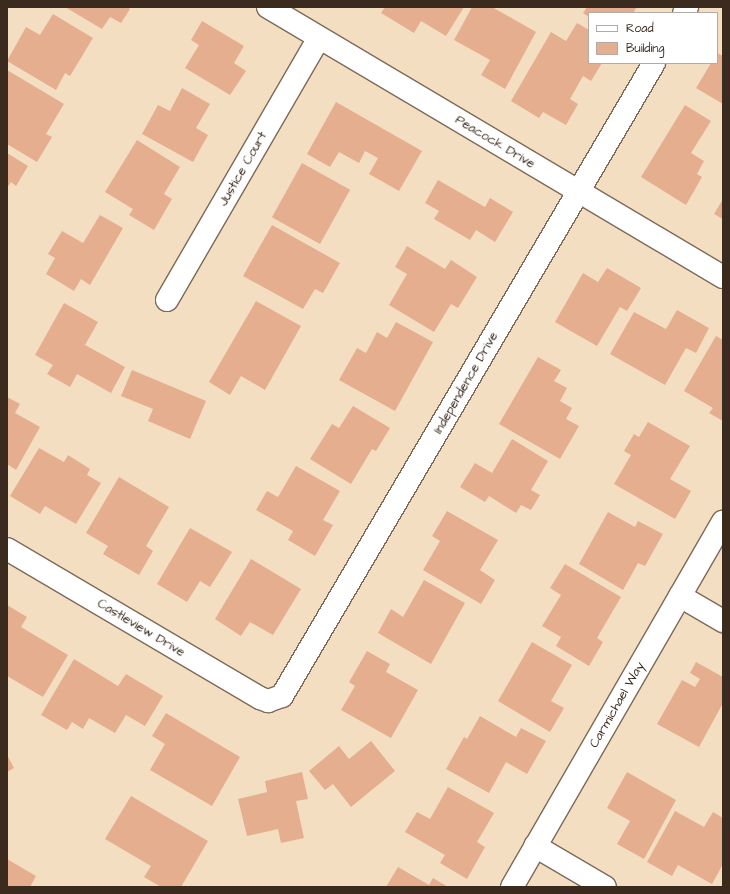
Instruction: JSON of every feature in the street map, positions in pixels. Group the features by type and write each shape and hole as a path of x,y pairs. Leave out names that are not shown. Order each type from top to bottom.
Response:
{"street":[{"name":"Peacock Drive","path":"268,7 723,277"},
{"name":"Justice Court","path":"167,300 319,38"},
{"name":"Independence Drive","path":"276,700 288,690 653,64"},
{"name":"Carmichael Way","path":"512,887 723,522"},
{"name":"Castleview Drive","path":"7,548 260,698 276,700"},
{"path":"680,596 723,621"},
{"path":"536,846 605,887"}],"building":[{"path":"65,7 127,7 130,9 121,23 110,17 102,29"},
{"path":"385,7 464,7 446,36 421,21 414,33 381,13"},
{"path":"472,7 492,7 536,32 505,89 481,75 490,60 454,40"},
{"path":"587,7 637,7 634,12 588,12 588,16 583,13"},
{"path":"53,14 93,38 70,76 65,73 56,90 7,61 26,27 40,35"},
{"path":"202,21 244,46 234,63 246,71 230,95 185,68 199,45 191,40"},
{"path":"577,23 588,29 588,64 601,64 591,81 583,76 570,99 578,104 566,125 543,112 539,118 511,101 551,32 566,41"},
{"path":"718,54 723,56 723,104 696,88 710,64 718,64"},
{"path":"7,70 64,104 46,134 52,137 37,162 7,144"},
{"path":"182,88 210,104 196,128 208,135 193,162 142,134 158,105 170,111"},
{"path":"336,102 422,151 399,191 369,174 378,158 365,151 359,163 339,152 330,167 307,154"},
{"path":"685,105 711,121 691,153 704,161 697,174 702,177 686,205 641,177"},
{"path":"137,140 180,167 164,194 172,199 154,230 129,215 133,209 105,192"},
{"path":"7,153 28,166 16,186 11,182 7,188"},
{"path":"302,163 350,190 320,244 272,217"},
{"path":"438,180 485,207 490,198 513,212 495,242 476,230 470,240 434,219 439,211 425,203"},
{"path":"723,199 723,219 714,214"},
{"path":"100,215 123,228 90,285 81,279 74,291 46,274 55,258 48,254 62,231 83,243"},
{"path":"272,225 340,263 323,293 315,289 303,309 243,276"},
{"path":"407,246 445,269 451,260 477,277 458,308 451,304 434,332 389,305 407,274 395,267"},
{"path":"607,268 641,288 627,311 620,307 597,346 555,322 583,273 598,282"},
{"path":"256,301 301,326 265,390 241,376 230,395 209,382"},
{"path":"64,303 98,322 85,345 125,367 111,393 77,374 70,387 47,374 53,365 35,355"},
{"path":"677,310 709,328 696,353 686,348 665,385 610,354 634,312 666,329"},
{"path":"396,322 433,342 395,411 339,380 357,348 366,353 377,332 387,338"},
{"path":"716,336 723,340 723,421 709,413 713,408 684,391"},
{"path":"538,357 561,370 554,381 567,388 560,401 572,408 566,419 579,426 560,459 499,424"},
{"path":"132,370 206,401 190,439 148,421 153,409 121,396"},
{"path":"7,397 20,404 15,413 40,427 16,470 7,464"},
{"path":"353,406 390,428 376,451 372,449 351,484 310,459 332,424 339,428"},
{"path":"648,422 690,446 670,479 691,491 675,519 614,484 631,455 624,451 634,434 639,437"},
{"path":"512,439 548,461 531,490 540,495 531,510 521,505 516,513 489,496 485,502 460,487 475,463 492,473"},
{"path":"39,448 64,462 68,455 90,469 87,475 101,483 76,524 45,506 40,514 10,496"},
{"path":"296,466 340,491 323,520 333,525 315,556 288,540 293,531 256,510 267,491 278,497"},
{"path":"119,477 169,507 146,546 153,551 139,575 103,554 108,546 86,533"},
{"path":"447,511 498,540 480,570 495,580 481,604 423,570 440,541 432,536"},
{"path":"608,512 635,527 638,521 663,534 645,566 638,563 623,590 579,564"},
{"path":"190,528 232,552 210,587 200,581 187,602 157,584"},
{"path":"251,559 301,589 273,635 250,622 241,636 215,619"},
{"path":"565,564 621,597 597,638 603,642 589,666 556,646 561,637 542,626 561,595 550,588"},
{"path":"424,580 465,603 431,664 378,633 391,609 403,617"},
{"path":"7,605 27,617 21,627 68,655 43,697 7,676"},
{"path":"532,642 572,665 551,701 564,708 550,732 498,701"},
{"path":"367,651 390,664 386,672 418,690 391,738 341,710 355,686 349,682"},
{"path":"74,659 118,686 126,674 163,696 145,726 126,715 115,733 89,718 83,729 72,722 67,730 41,715"},
{"path":"696,662 723,677 723,703 699,747 657,724 682,680 695,687 700,679 690,673"},
{"path":"166,713 240,757 212,806 150,770 165,744 152,736"},
{"path":"480,716 516,737 521,728 546,741 527,774 506,762 489,793 446,769 464,737 467,739"},
{"path":"371,741 395,771 351,807 333,784 325,790 309,771 339,746 349,759"},
{"path":"7,755 14,768 7,772"},
{"path":"302,772 308,799 296,801 304,838 281,843 278,829 247,836 238,799 267,792 265,781"},
{"path":"627,772 676,800 644,859 617,844 630,821 607,808"},
{"path":"448,787 494,813 477,842 485,847 467,879 440,863 445,855 405,832 417,812 430,819"},
{"path":"131,796 208,841 181,887 161,887 144,877 151,866 105,839"},
{"path":"675,811 704,827 713,812 723,818 723,864 712,884 678,865 672,876 647,862"},
{"path":"7,859 36,876 30,887 7,887"},
{"path":"398,867 429,885 433,878 448,887 386,887"}]}
